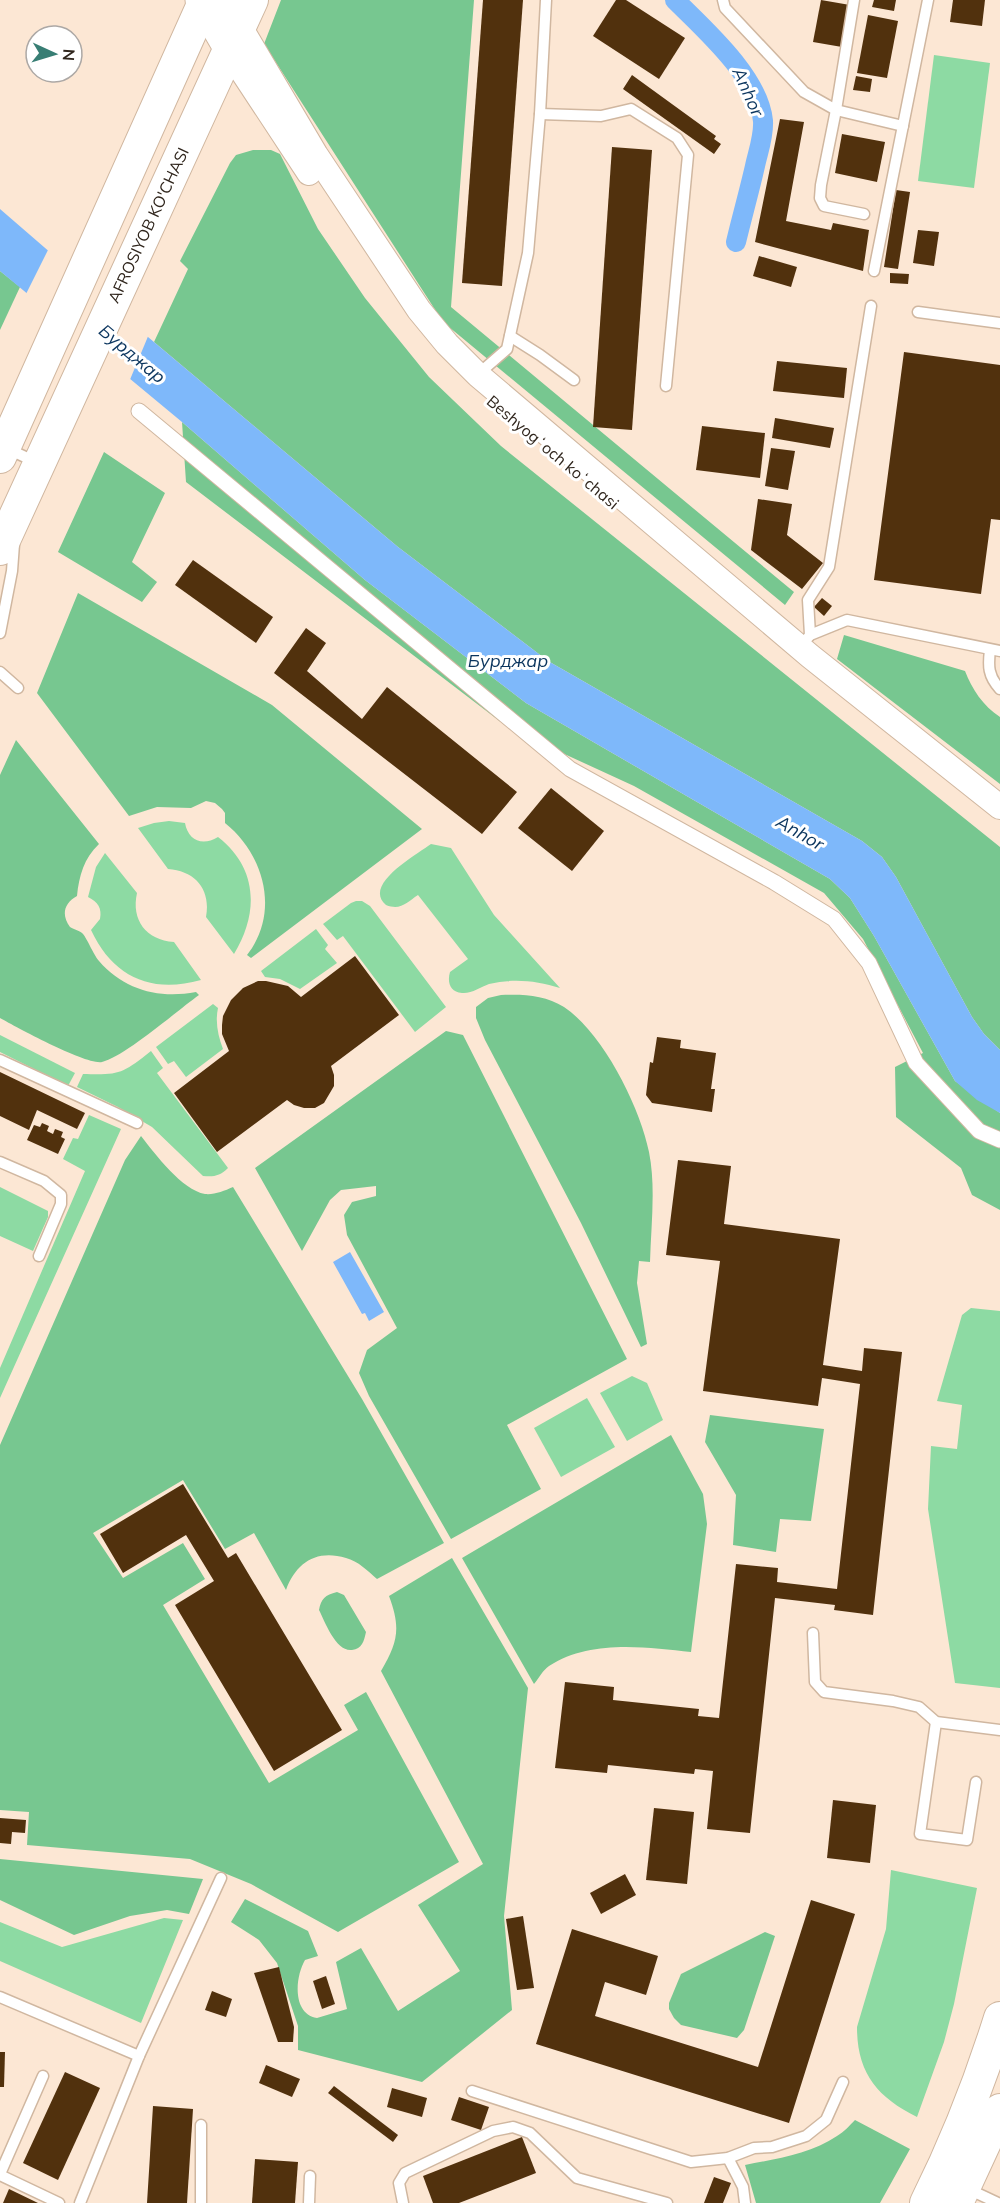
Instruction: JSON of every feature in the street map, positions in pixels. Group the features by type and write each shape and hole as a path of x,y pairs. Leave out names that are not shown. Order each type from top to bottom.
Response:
{"main road":[{"path":"1,450 102,227 222,11"},
{"name":"AFROSIYOB KO'CHASI","path":"0,549 139,246 222,11"},
{"path":"947,2193 972,2102 1000,2018"},
{"path":"947,2193 1000,2110"}],"street":[{"name":"Beshyogʻoch koʻchasi","path":"222,11 379,280 430,345 1000,807"},
{"path":"139,411 570,769 774,882 834,919 869,963 916,1063 979,1131 1000,1140"},
{"name":"Beshyogʻoch koʻchasi","path":"802,645 1000,820"}],"lane":[{"path":"473,379 507,348 528,253 540,114 546,0"},
{"path":"723,0 725,8 804,92 836,110 903,126"},
{"path":"854,0 836,110 820,185 820,198 824,206 864,214"},
{"path":"874,271 928,0"},
{"path":"540,114 601,116 631,109 677,138 688,155 666,386"},
{"path":"802,645 808,600 829,567 871,306"},
{"path":"918,312 1000,323"},
{"path":"510,336 574,380"},
{"path":"1,450 39,463"},
{"path":"0,633 12,572 16,514"},
{"path":"802,645 847,620 995,651 988,669 991,678 1000,689"},
{"path":"0,672 18,688"},
{"path":"0,1060 137,1124"},
{"path":"0,1162 44,1181 61,1195 61,1204 39,1256"},
{"path":"813,1633 815,1682 824,1692 893,1701 919,1707 936,1722 1000,1730"},
{"path":"936,1722 920,1834 967,1840 976,1782"},
{"path":"81,2203 139,2056 221,1878"},
{"path":"0,1997 139,2056"},
{"path":"43,2076 0,2174 59,2203"},
{"path":"472,2091 690,2162 728,2158 754,2148 772,2147 806,2136 826,2120 843,2082"},
{"path":"201,2125 201,2203"},
{"path":"403,2203 399,2183 405,2173 493,2131 513,2127 530,2133 577,2178 667,2203"},
{"path":"728,2158 742,2187 745,2203"},
{"path":"309,2203 310,2176"},
{"path":"947,2193 998,2203"}],"green space":[{"path":"281,0 474,0 451,307 794,592 785,605 443,322 264,44"},
{"path":"934,55 990,63 974,188 918,181"},
{"path":"253,150 271,150 280,154 318,229 365,298 429,377 501,446 1000,847 1000,1050 984,1034 972,1017 896,877 882,857 862,841 548,661 398,547 154,342 188,269 180,261 230,163 236,155"},
{"path":"0,271 20,287 0,330"},
{"path":"182,422 365,580 526,703 830,879 850,898 874,936 955,1081 1000,1113 1000,1210 972,1195 961,1168 896,1117 895,1067 923,1053 863,939 824,893 634,786 510,729 186,482"},
{"path":"104,452 165,493 132,562 157,582 142,602 58,552"},
{"path":"78,593 272,705 422,829 251,958 247,955 257,939 263,921 265,903 263,885 250,851 225,823 225,813 222,809 215,803 206,801 191,808 157,807 129,816 37,693"},
{"path":"844,635 965,671 979,697 1000,717 1000,784 837,659"},
{"path":"16,740 99,844 83,868 77,896 69,902 65,910 67,923 84,935 97,958 109,971 131,985 156,993 196,992 199,995 137,1043 102,1062 67,1052 0,1018 0,775"},
{"path":"169,821 185,823 189,834 197,840 207,841 218,837 241,863 247,877 250,907 248,923 234,954 206,917 204,890 194,878 168,869 138,828"},
{"path":"431,844 451,848 494,915 560,988 534,982 516,981 489,984 465,993 452,989 449,983 450,972 468,959 418,895 404,905 396,907 386,905 380,897 381,889 394,871"},
{"path":"105,853 137,893 136,912 143,927 156,937 174,942 201,980 166,985 150,983 122,970 110,960 91,930 100,919 100,909 97,903 88,897 96,867"},
{"path":"356,901 362,901 370,906 446,1007 415,1032 343,936 337,940 323,924"},
{"path":"316,929 328,945 325,949 337,963 300,989 280,979 265,977 261,971"},
{"path":"501,995 526,995 549,1000 564,1007 578,1019 606,1052 637,1114 649,1152 653,1193 650,1262 639,1261 637,1283 647,1344 641,1347 581,1223 485,1040 476,1018 476,1007 488,998"},
{"path":"213,1004 218,1008 218,1029 223,1049 186,1077 174,1061 168,1064 156,1047"},
{"path":"446,1031 463,1035 627,1359 507,1425 541,1489 451,1539 369,1396 359,1373 367,1350 397,1328 347,1235 344,1215 352,1202 376,1196 376,1186 341,1190 330,1200 302,1251 255,1168"},
{"path":"0,1035 75,1073 68,1086 0,1052"},
{"path":"151,1051 163,1068 157,1073 228,1168 222,1173 203,1176 152,1127 77,1087 83,1074 120,1072"},
{"path":"89,1115 121,1129 0,1398 0,1368 85,1171 63,1159 73,1138 78,1139"},
{"path":"141,1136 178,1179 196,1191 212,1194 233,1187 362,1399 444,1543 377,1579 350,1559 325,1555 316,1557 295,1572 286,1590 254,1533 225,1549 183,1480 93,1533 123,1578 183,1543 205,1579 163,1605 269,1783 358,1730 344,1705 366,1692 459,1862 338,1932 251,1884 190,1859 27,1845 29,1812 0,1810 0,1445 125,1160"},
{"path":"0,1187 48,1211 48,1217 33,1251 0,1236"},
{"path":"971,1308 1000,1311 1000,1688 955,1683 928,1509 931,1446 957,1449 962,1405 937,1401 962,1315"},
{"path":"632,1376 647,1383 663,1420 627,1441 600,1393"},
{"path":"587,1398 615,1447 561,1477 534,1428"},
{"path":"710,1415 824,1429 811,1521 780,1519 776,1552 733,1545 736,1495 705,1442"},
{"path":"671,1435 703,1494 707,1524 691,1652 637,1647 600,1648 565,1657 549,1666 534,1684 462,1558"},
{"path":"452,1558 528,1688 504,1916 512,2010 422,2082 298,2050 298,2026 277,1963 259,1940 231,1922 245,1899 308,1931 318,1956 305,1960 299,1976 298,1994 303,2010 317,2018 347,2009 336,1962 361,1948 398,2011 460,1971 418,1905 483,1864 381,1671 391,1652 396,1635 395,1617 389,1596"},
{"path":"337,1592 344,1595 366,1632 362,1644 352,1650 346,1649 336,1641 319,1610 324,1598"},
{"path":"0,1859 203,1879 189,1914 167,1910 130,1916 74,1935 0,1900"},
{"path":"891,1870 977,1888 954,2004 944,2042 917,2117 891,2101 872,2082 865,2070 858,2043 857,2027 886,1929"},
{"path":"164,1918 183,1920 141,2023 0,1961 0,1922 62,1947"},
{"path":"765,1932 775,1936 744,2030 737,2038 681,2025 669,2009 669,2003 681,1974"},
{"path":"855,2120 910,2149 880,2203 756,2203 745,2165 792,2155 816,2147 840,2134"}],"water":[{"name":"Бурджар","path":"0,209 398,547 548,661 862,841 882,857 896,877 972,1017 984,1034 1000,1050 1000,1113 977,1100 955,1081 874,936 850,898 830,879 526,703 365,580 182,422 0,271"},
{"path":"350,1252 384,1312 369,1321 365,1313 362,1314 333,1262"}],"pier":[{"path":"49,248 149,334 129,382 25,296"}],"building":[{"path":"483,0 523,0 502,286 462,283"},
{"path":"616,0 626,0 685,38 659,79 593,36"},
{"path":"821,0 850,5 842,47 813,42"},
{"path":"874,0 896,0 894,11 872,7"},
{"path":"953,0 985,0 982,26 950,22"},
{"path":"868,15 898,21 887,78 857,73"},
{"path":"632,75 716,136 714,139 721,144 714,154 623,89"},
{"path":"856,76 872,79 870,92 853,90"},
{"path":"780,119 804,122 786,221 831,230 833,223 869,230 863,271 755,242"},
{"path":"842,134 885,142 877,182 835,173"},
{"path":"612,147 652,150 632,430 593,427"},
{"path":"896,190 910,192 898,269 884,267"},
{"path":"918,230 939,232 934,266 913,263"},
{"path":"759,256 797,267 791,287 753,276"},
{"path":"890,273 909,274 908,284 890,283"},
{"path":"904,352 1000,365 1000,520 991,519 981,594 874,580"},
{"path":"777,361 847,368 844,398 773,391"},
{"path":"775,418 834,428 830,448 772,438"},
{"path":"702,426 765,433 760,478 696,470"},
{"path":"771,448 795,451 788,490 765,486"},
{"path":"758,499 792,504 787,535 823,563 802,589 751,550"},
{"path":"193,560 273,617 256,643 175,585"},
{"path":"822,598 832,606 824,616 814,607"},
{"path":"306,628 326,643 307,671 362,719 387,687 517,792 482,834 274,673"},
{"path":"551,788 604,831 572,871 518,828"},
{"path":"355,956 399,1015 331,1066 334,1086 324,1103 315,1108 304,1108 287,1100 217,1152 174,1093 229,1051 222,1034 222,1025 223,1016 231,1000 243,988 258,981 288,986 301,997"},
{"path":"657,1037 681,1040 680,1048 716,1053 711,1089 715,1089 712,1112 652,1103 646,1095 650,1062 653,1063"},
{"path":"0,1072 85,1113 77,1129 37,1110 29,1130 0,1116"},
{"path":"42,1123 49,1126 47,1131 53,1134 55,1129 63,1132 61,1137 65,1139 58,1154 27,1140 34,1125 40,1127"},
{"path":"678,1160 731,1166 724,1224 840,1239 823,1365 862,1371 864,1348 902,1352 873,1615 834,1610 835,1605 775,1598 750,1833 707,1829 713,1771 695,1769 694,1774 608,1765 607,1773 555,1768 565,1682 614,1687 613,1700 699,1709 698,1716 719,1718 736,1564 778,1568 777,1582 837,1589 860,1384 822,1378 818,1406 703,1391 720,1261 666,1255"},
{"path":"183,1484 228,1558 236,1553 342,1730 274,1771 175,1605 214,1581 186,1535 123,1573 100,1534"},
{"path":"833,1800 876,1805 870,1863 827,1858"},
{"path":"654,1808 694,1812 687,1884 646,1880"},
{"path":"0,1818 26,1820 25,1833 12,1832 11,1844 0,1843"},
{"path":"625,1874 636,1895 601,1914 590,1893"},
{"path":"811,1900 855,1914 789,2123 536,2044 572,1929 658,1956 646,1995 605,1982 595,2016 758,2067"},
{"path":"523,1916 534,1988 517,1990 506,1919"},
{"path":"279,1967 294,2027 293,2042 278,2042 254,1973"},
{"path":"326,1976 335,2004 322,2009 313,1981"},
{"path":"212,1991 232,1999 226,2017 205,2010"},
{"path":"0,2052 5,2052 4,2087 0,2087"},
{"path":"266,2065 300,2079 292,2097 259,2083"},
{"path":"65,2072 100,2088 58,2180 23,2163"},
{"path":"334,2086 398,2135 393,2142 328,2093"},
{"path":"392,2088 427,2098 422,2117 387,2107"},
{"path":"459,2097 489,2107 481,2130 451,2120"},
{"path":"153,2106 193,2109 187,2203 147,2203"},
{"path":"522,2137 536,2173 459,2203 433,2203 423,2176"},
{"path":"255,2159 298,2162 295,2203 252,2203"},
{"path":"714,2177 731,2183 723,2203 704,2203"},
{"path":"9,2189 38,2203 3,2203"}],"waterway":[{"name":"Anhor","path":"675,0 715,39 741,71 759,104 763,121 762,138 736,242"}]}
